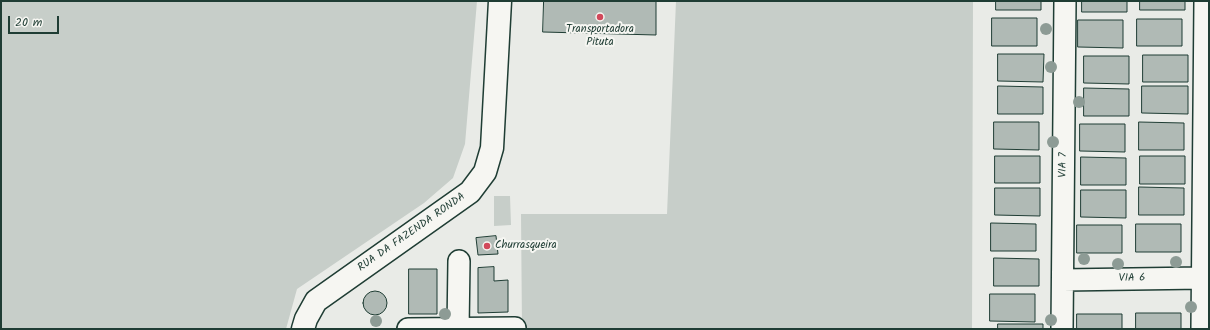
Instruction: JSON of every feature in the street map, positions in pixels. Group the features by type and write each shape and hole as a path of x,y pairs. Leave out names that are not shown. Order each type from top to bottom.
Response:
{"main road":[{"name":"RUA DA FAZENDA RONDA","path":"303,329 306,319 316,301 470,192 485,172 492,148 500,1"}],"street":[{"name":"VIA 7","path":"1062,329 1065,1"},
{"path":"1202,329 1205,1"},
{"path":"458,260 458,328"},
{"name":"VIA 6","path":"1063,280 1202,278"},
{"path":"408,329 515,328"}],"shaded area":[{"path":"1,1 477,1 465,144 453,178 424,203 297,289 286,329 1,329"},
{"path":"676,1 973,1 972,329 522,329 521,214 667,214"},
{"path":"494,196 510,196 511,225 494,226"}],"building":[{"name":"Transportadora Pituta","path":"544,1 656,1 656,35 543,32"},
{"path":"996,1 1041,1 1041,10 996,10"},
{"path":"1082,1 1127,1 1127,12 1082,12"},
{"path":"1140,1 1185,1 1185,10 1140,10"},
{"path":"992,18 1037,18 1037,46 992,46"},
{"path":"1137,19 1182,19 1182,46 1137,46"},
{"path":"1078,20 1123,20 1123,48 1078,47"},
{"path":"998,54 1044,54 1043,82 998,81"},
{"path":"1143,55 1188,55 1188,82 1143,82"},
{"path":"1084,56 1129,56 1129,84 1084,83"},
{"path":"998,86 1043,87 1043,114 998,114"},
{"path":"1142,86 1188,86 1188,114 1142,113"},
{"path":"1084,88 1129,89 1129,116 1084,116"},
{"path":"994,122 1039,122 1039,150 994,149"},
{"path":"1139,122 1184,123 1184,150 1139,150"},
{"path":"1080,124 1125,124 1125,152 1080,151"},
{"path":"995,156 1040,156 1040,183 995,183"},
{"path":"1140,156 1185,156 1185,184 1140,184"},
{"path":"1081,157 1126,158 1126,185 1081,185"},
{"path":"1139,187 1184,188 1184,215 1139,215"},
{"path":"995,188 1040,188 1040,216 995,215"},
{"path":"1081,190 1126,190 1126,218 1081,217"},
{"path":"991,223 1036,224 1036,251 991,251"},
{"path":"1136,224 1181,224 1181,252 1136,252"},
{"path":"1077,225 1122,225 1122,253 1077,253"},
{"name":"Churrasqueira","path":"496,236 498,254 478,255 476,238"},
{"path":"994,258 1039,259 1039,286 994,286"},
{"path":"494,267 494,281 508,280 508,312 478,313 478,268"},
{"path":"409,269 437,269 437,314 409,314"},
{"path":"375,291 384,294 387,303 384,312 375,315 366,312 363,303 366,294"},
{"path":"990,294 1035,294 1035,322 990,321"},
{"path":"1136,313 1181,313 1181,329 1136,329"},
{"path":"1077,314 1122,314 1122,329 1077,329"},
{"path":"998,324 1043,324 1043,329 998,329"}],"place":[{"name":"Transportadora Pituta","path":"600,17"},
{"name":"Churrasqueira","path":"487,246"}]}
